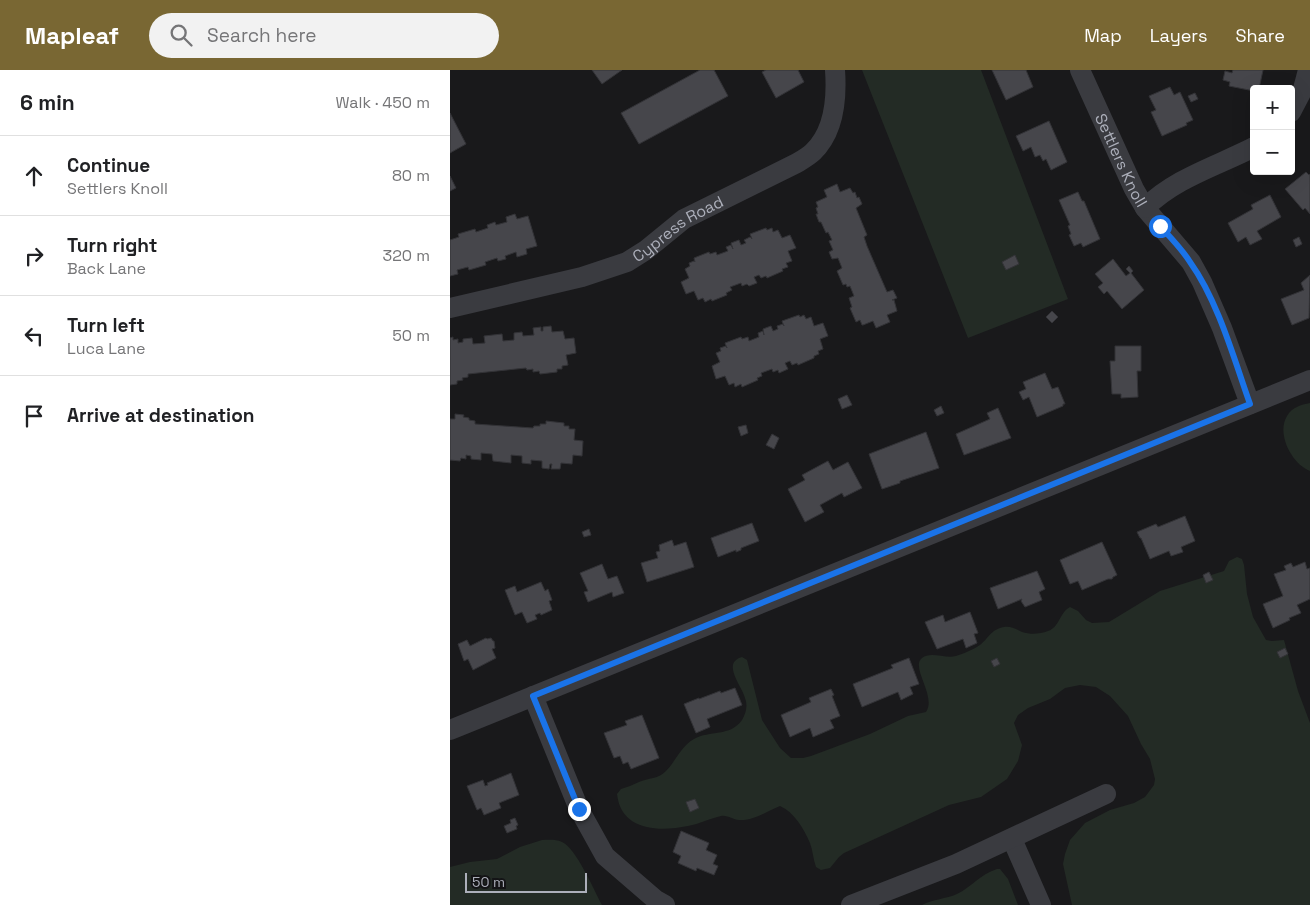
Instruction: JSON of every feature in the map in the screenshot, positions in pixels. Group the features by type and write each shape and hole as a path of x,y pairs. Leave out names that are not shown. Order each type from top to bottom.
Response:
{"street":[{"name":"Cypress Road","path":"450,308 582,277 627,262 646,250 684,220 797,163 814,151 826,136 832,121 835,100 835,70"},
{"name":"Settlers Knoll","path":"1080,70 1134,189 1145,208 1182,251 1202,282 1222,328 1250,404"},
{"path":"1295,104 1303,89 1308,70"},
{"path":"1145,208 1165,190 1178,182 1250,149"},
{"path":"450,730 1310,380"},
{"path":"533,696 579,809 606,856 656,900 665,905"},
{"path":"851,905 956,864 1106,794"},
{"path":"1012,839 1041,905"}],"shaded area":[{"path":"862,70 981,70 1068,299 968,338"},
{"path":"1310,403 1310,471 1297,462 1292,455 1283,431 1284,423 1291,410"},
{"path":"1237,557 1242,559 1244,565 1247,594 1253,617 1266,640 1284,640 1298,691 1310,723 1310,905 1072,905 1063,864 1070,840 1085,823 1110,810 1134,803 1145,797 1154,785 1155,779 1150,759 1128,716 1110,696 1096,687 1080,685 1065,688 1050,699 1028,708 1018,715 1014,723 1022,745 1018,761 1007,779 981,797 949,805 844,853 830,868 821,870 816,867 810,843 802,827 790,812 780,806 745,820 721,816 692,825 665,829 643,826 634,822 620,806 617,794 621,789 660,776 670,767 689,742 700,736 732,729 742,720 745,715 746,701 734,675 733,664 742,657 747,660 762,720 780,748 791,758 803,758 870,734 908,716 926,712 928,699 919,662 926,656 952,657 962,654 980,645 999,628 1011,627 1029,634 1048,631 1055,626 1070,607 1092,623 1109,622 1160,591 1224,571 1229,561"},
{"path":"542,840 557,840 573,852 602,905 450,905 450,867 470,862 497,859 520,847"},
{"path":"1000,869 1008,879 1018,905 922,905 957,894 985,874"}],"building":[{"path":"592,70 622,70 602,84"},
{"path":"700,70 714,70 728,96 639,144 621,113"},
{"path":"766,70 798,70 804,82 776,98 762,72"},
{"path":"992,70 1026,70 1033,87 1006,100"},
{"path":"1233,70 1263,70 1260,85 1250,85 1250,90 1229,86 1230,82 1223,80 1225,71 1232,73"},
{"path":"1170,87 1174,95 1180,92 1193,120 1186,123 1187,125 1162,136 1151,112 1156,110 1149,96"},
{"path":"1195,93 1198,99 1191,102 1188,96"},
{"path":"450,113 466,144 450,153"},
{"path":"1049,121 1067,162 1051,170 1046,159 1043,161 1040,155 1035,157 1031,147 1023,151 1016,136"},
{"path":"1306,172 1310,174 1310,214 1305,208 1303,210 1285,189"},
{"path":"450,176 456,188 450,191"},
{"path":"837,184 840,192 850,188 853,193 855,192 857,198 859,197 862,204 856,208 867,235 864,237 867,246 887,292 893,290 897,298 892,300 894,300 897,311 887,315 890,322 876,328 873,321 863,325 860,320 856,322 850,308 852,307 849,298 854,296 850,286 843,285 837,271 842,268 838,258 832,259 829,252 833,250 829,241 832,240 821,222 819,222 816,214 818,214 816,208 818,207 816,202 827,197 824,190"},
{"path":"1078,192 1082,201 1084,201 1100,239 1083,247 1081,243 1074,246 1069,235 1071,234 1068,226 1070,225 1059,200"},
{"path":"1270,195 1281,217 1257,231 1262,239 1250,245 1246,237 1238,242 1228,223 1253,209 1251,205"},
{"path":"515,214 517,219 528,216 537,246 526,249 527,254 517,257 516,252 505,256 506,259 498,261 497,258 485,262 486,265 469,270 468,267 457,270 458,274 450,276 450,240 459,237 458,234 475,229 476,232 488,228 487,225 495,222 496,225 507,222 506,217"},
{"path":"766,228 767,230 772,228 773,232 778,230 782,238 790,235 796,248 788,251 792,261 786,263 788,267 767,278 766,276 761,278 759,275 754,277 757,283 749,286 747,284 742,286 741,283 730,287 732,290 726,293 727,295 712,301 711,299 705,302 703,298 698,300 694,291 686,294 681,282 689,278 685,269 690,266 689,263 695,262 694,258 709,252 710,254 716,252 717,255 728,251 726,247 731,245 733,249 731,243 739,240 741,245 746,243 744,240 750,237 752,239 750,234"},
{"path":"1299,237 1302,244 1296,247 1293,240"},
{"path":"1015,255 1019,264 1006,270 1002,262"},
{"path":"1113,259 1126,276 1130,273 1126,269 1129,266 1133,271 1131,273 1144,290 1122,309 1107,291 1104,294 1098,287 1103,283 1095,274"},
{"path":"1310,275 1309,318 1292,325 1281,299 1304,290 1301,283"},
{"path":"1052,311 1058,317 1052,323 1046,317"},
{"path":"799,315 800,317 804,315 806,319 811,317 814,326 823,323 828,336 820,339 823,349 818,351 819,354 814,356 814,358 798,365 797,363 792,365 790,361 785,363 788,369 779,373 778,370 773,372 772,369 761,373 762,376 757,378 758,380 742,387 741,384 735,387 734,383 729,385 725,376 716,379 712,366 720,362 716,353 721,351 720,348 726,346 727,348 725,343 741,337 742,339 748,337 749,341 759,337 758,333 763,331 764,335 763,329 771,326 773,331 778,329 777,326 783,324 784,326 782,321"},
{"path":"551,326 552,332 563,331 565,339 574,338 576,353 566,355 568,365 562,366 562,369 557,369 557,372 540,374 539,371 533,372 533,369 527,370 526,368 468,374 468,377 457,381 457,384 450,385 450,338 453,337 453,340 458,339 458,343 463,342 463,339 472,338 473,344 485,343 484,336 502,334 503,341 514,340 514,333 522,332 523,336 534,335 533,328 541,327 541,331 543,331 543,327"},
{"path":"1115,346 1141,346 1141,371 1137,371 1138,397 1121,398 1121,394 1112,394 1110,361 1115,361"},
{"path":"1045,373 1052,389 1058,387 1065,404 1037,417 1029,397 1023,400 1019,392 1026,389 1023,382"},
{"path":"847,395 852,405 842,409 838,399"},
{"path":"941,406 944,413 937,416 934,410"},
{"path":"998,408 1011,438 964,455 956,434 990,419 987,413"},
{"path":"455,414 464,415 463,417 475,421 475,424 533,428 534,426 540,426 540,424 546,424 546,421 564,423 564,426 569,426 569,429 575,429 574,440 583,441 582,456 573,455 572,464 561,463 560,469 551,469 552,464 550,464 549,469 542,468 542,461 531,460 531,464 522,463 522,456 511,455 511,463 493,461 492,454 481,453 481,460 471,459 471,456 466,455 466,459 461,458 460,461 450,460 450,419 455,419"},
{"path":"746,425 748,433 741,436 738,427"},
{"path":"926,432 939,468 882,489 869,454"},
{"path":"772,434 779,438 774,449 766,445"},
{"path":"828,461 833,470 848,462 862,488 844,497 842,493 820,505 824,512 805,522 788,489 805,480 802,475"},
{"path":"1185,516 1195,541 1181,547 1183,552 1171,556 1169,551 1150,559 1137,532 1156,524 1158,527"},
{"path":"752,523 759,541 736,552 736,550 718,557 711,538"},
{"path":"589,529 591,535 584,537 582,532"},
{"path":"672,540 674,546 686,542 694,567 647,582 641,563 658,558 656,552 660,551 659,545"},
{"path":"1102,542 1117,575 1112,579 1082,590 1078,581 1070,584 1060,560"},
{"path":"1305,562 1307,569 1310,568 1310,599 1297,605 1301,613 1273,628 1263,604 1283,596 1274,574 1286,570 1284,566 1291,563 1293,567"},
{"path":"602,564 608,579 617,576 624,593 613,597 612,592 588,602 584,592 588,591 580,573"},
{"path":"1037,571 1045,589 1039,592 1042,600 1025,607 1021,601 1022,599 998,609 990,588"},
{"path":"1209,572 1213,580 1206,583 1203,575"},
{"path":"541,582 545,591 548,589 552,600 549,601 552,610 541,615 540,613 535,615 537,619 527,623 522,612 515,615 505,590 515,586 517,592"},
{"path":"970,612 978,633 974,634 977,643 966,648 963,639 937,649 925,622 943,615 945,622"},
{"path":"486,638 491,638 494,641 495,648 492,649 496,658 473,670 468,659 464,661 458,644 467,640 470,646"},
{"path":"1285,648 1288,654 1280,658 1277,652"},
{"path":"909,658 919,684 910,687 913,694 901,700 898,692 862,707 853,684 893,668 891,665"},
{"path":"997,658 1000,664 994,667 991,661"},
{"path":"735,688 742,705 707,719 710,727 696,733 684,704 720,691 721,693"},
{"path":"831,689 840,716 830,720 834,728 813,737 810,728 790,737 781,715 811,702 809,698"},
{"path":"642,715 659,758 631,769 628,762 623,764 620,756 614,758 604,733 627,725 625,721"},
{"path":"511,773 519,795 499,803 501,808 484,815 481,808 477,810 467,786 483,780 485,786 488,785 487,783"},
{"path":"695,799 699,808 690,812 686,802"},
{"path":"515,818 518,825 516,826 517,829 507,833 504,826 511,823 510,820"},
{"path":"681,831 709,843 706,850 717,855 713,864 718,866 714,875 697,868 696,871 678,863 681,856 673,852"}],"route":[{"path":"579,809 533,696 1250,404 1222,328 1202,282 1191,262 1160,226"}]}
